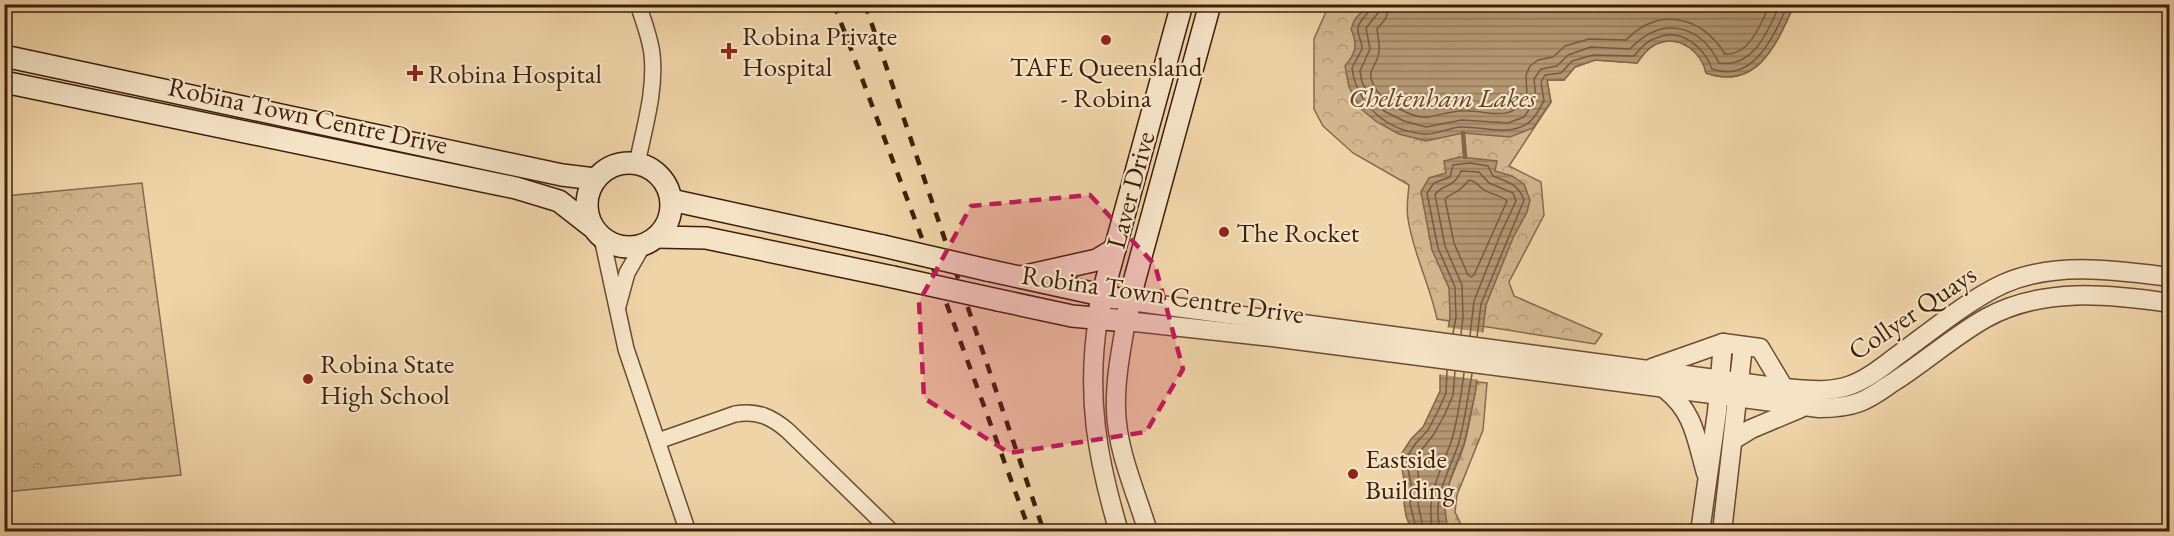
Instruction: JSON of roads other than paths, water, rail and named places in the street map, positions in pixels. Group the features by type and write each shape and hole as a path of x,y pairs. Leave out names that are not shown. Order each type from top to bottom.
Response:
{"main road":[{"name":"Laver Drive","path":"1098,319 1102,296 1182,4"},
{"name":"Laver Drive","path":"1128,311 1210,4"},
{"name":"Robina Town Centre Drive","path":"4,56 562,176 595,179"},
{"name":"Robina Town Centre Drive","path":"4,82 516,188 558,201 596,232"},
{"path":"625,163 649,168 660,176 667,187 671,200 668,220 650,241 627,248 616,246 596,232 587,214 586,202 595,179 614,166 625,163"},
{"name":"Robina Town Centre Drive","path":"671,200 1102,296 1128,311"},
{"name":"Robina Town Centre Drive","path":"650,241 706,238 1040,310 1098,319 1128,311"},
{"path":"1017,278 1097,260 1115,249"}],"street":[{"path":"637,164 650,103 653,76 652,52 638,4"},
{"path":"596,232 626,350 688,531"},
{"path":"617,312 627,273 650,241"},
{"name":"Collyer Quays","path":"1665,389 1784,388 1819,391 1853,384 1877,370 1971,303 2014,280 2052,271 2089,269 2169,277"},
{"name":"Collyer Quays","path":"1739,390 1803,407 1839,407 1861,402 1889,386 1987,317 2011,307 2035,300 2092,294 2169,303"},
{"name":"Robina Town Centre Drive","path":"1128,311 1272,337 1423,349 1499,359 1665,389"},
{"name":"Laver Drive","path":"1128,311 1116,392 1116,411 1122,446 1149,531"},
{"name":"Laver Drive","path":"1098,319 1092,368 1095,430 1104,481 1119,531"},
{"path":"1648,370 1723,343 1760,348 1784,388"},
{"path":"1700,531 1723,343"},
{"path":"1722,531 1743,346"},
{"name":"Robina Town Centre Drive","path":"1499,359 1648,370"},
{"name":"Collyer Quays","path":"1648,370 1719,388"},
{"path":"1665,389 1678,399 1690,417 1708,480"},
{"path":"1733,441 1751,429 1803,407"},
{"path":"658,441 735,414 747,412 769,417 788,431 892,531"}],"water":[{"path":"1369,4 1794,5 1780,34 1763,60 1752,69 1739,75 1724,77 1706,73 1700,59 1689,48 1667,41 1652,46 1637,63 1595,60 1575,67 1564,80 1547,80 1551,102 1533,128 1510,137 1463,133 1426,141 1399,134 1377,122 1360,108 1349,87 1345,66 1355,49 1351,29 1355,19"},
{"path":"1460,157 1497,161 1495,171 1512,176 1524,184 1530,200 1527,212 1513,238 1486,305 1475,394 1464,444 1444,503 1448,531 1412,531 1404,503 1406,491 1402,453 1423,427 1440,391 1440,376 1450,317 1449,288 1432,250 1421,192 1429,178 1446,173 1444,161"}],"waterway":[{"path":"1463,133 1465,157"}],"railway":[{"path":"834,4 1030,532"},
{"path":"865,4 1044,532"}],"place":[{"name":"TAFE Queensland - Robina","path":"1106,40"},
{"name":"Robina Private Hospital","path":"729,51"},
{"name":"Robina Hospital","path":"415,73"},
{"name":"The Rocket","path":"1224,232"},
{"name":"Robina State High School","path":"308,379"},
{"name":"Eastside Building","path":"1353,474"}],"park label":[{"name":"Cheltenham Lakes","path":"1442,97"}]}
